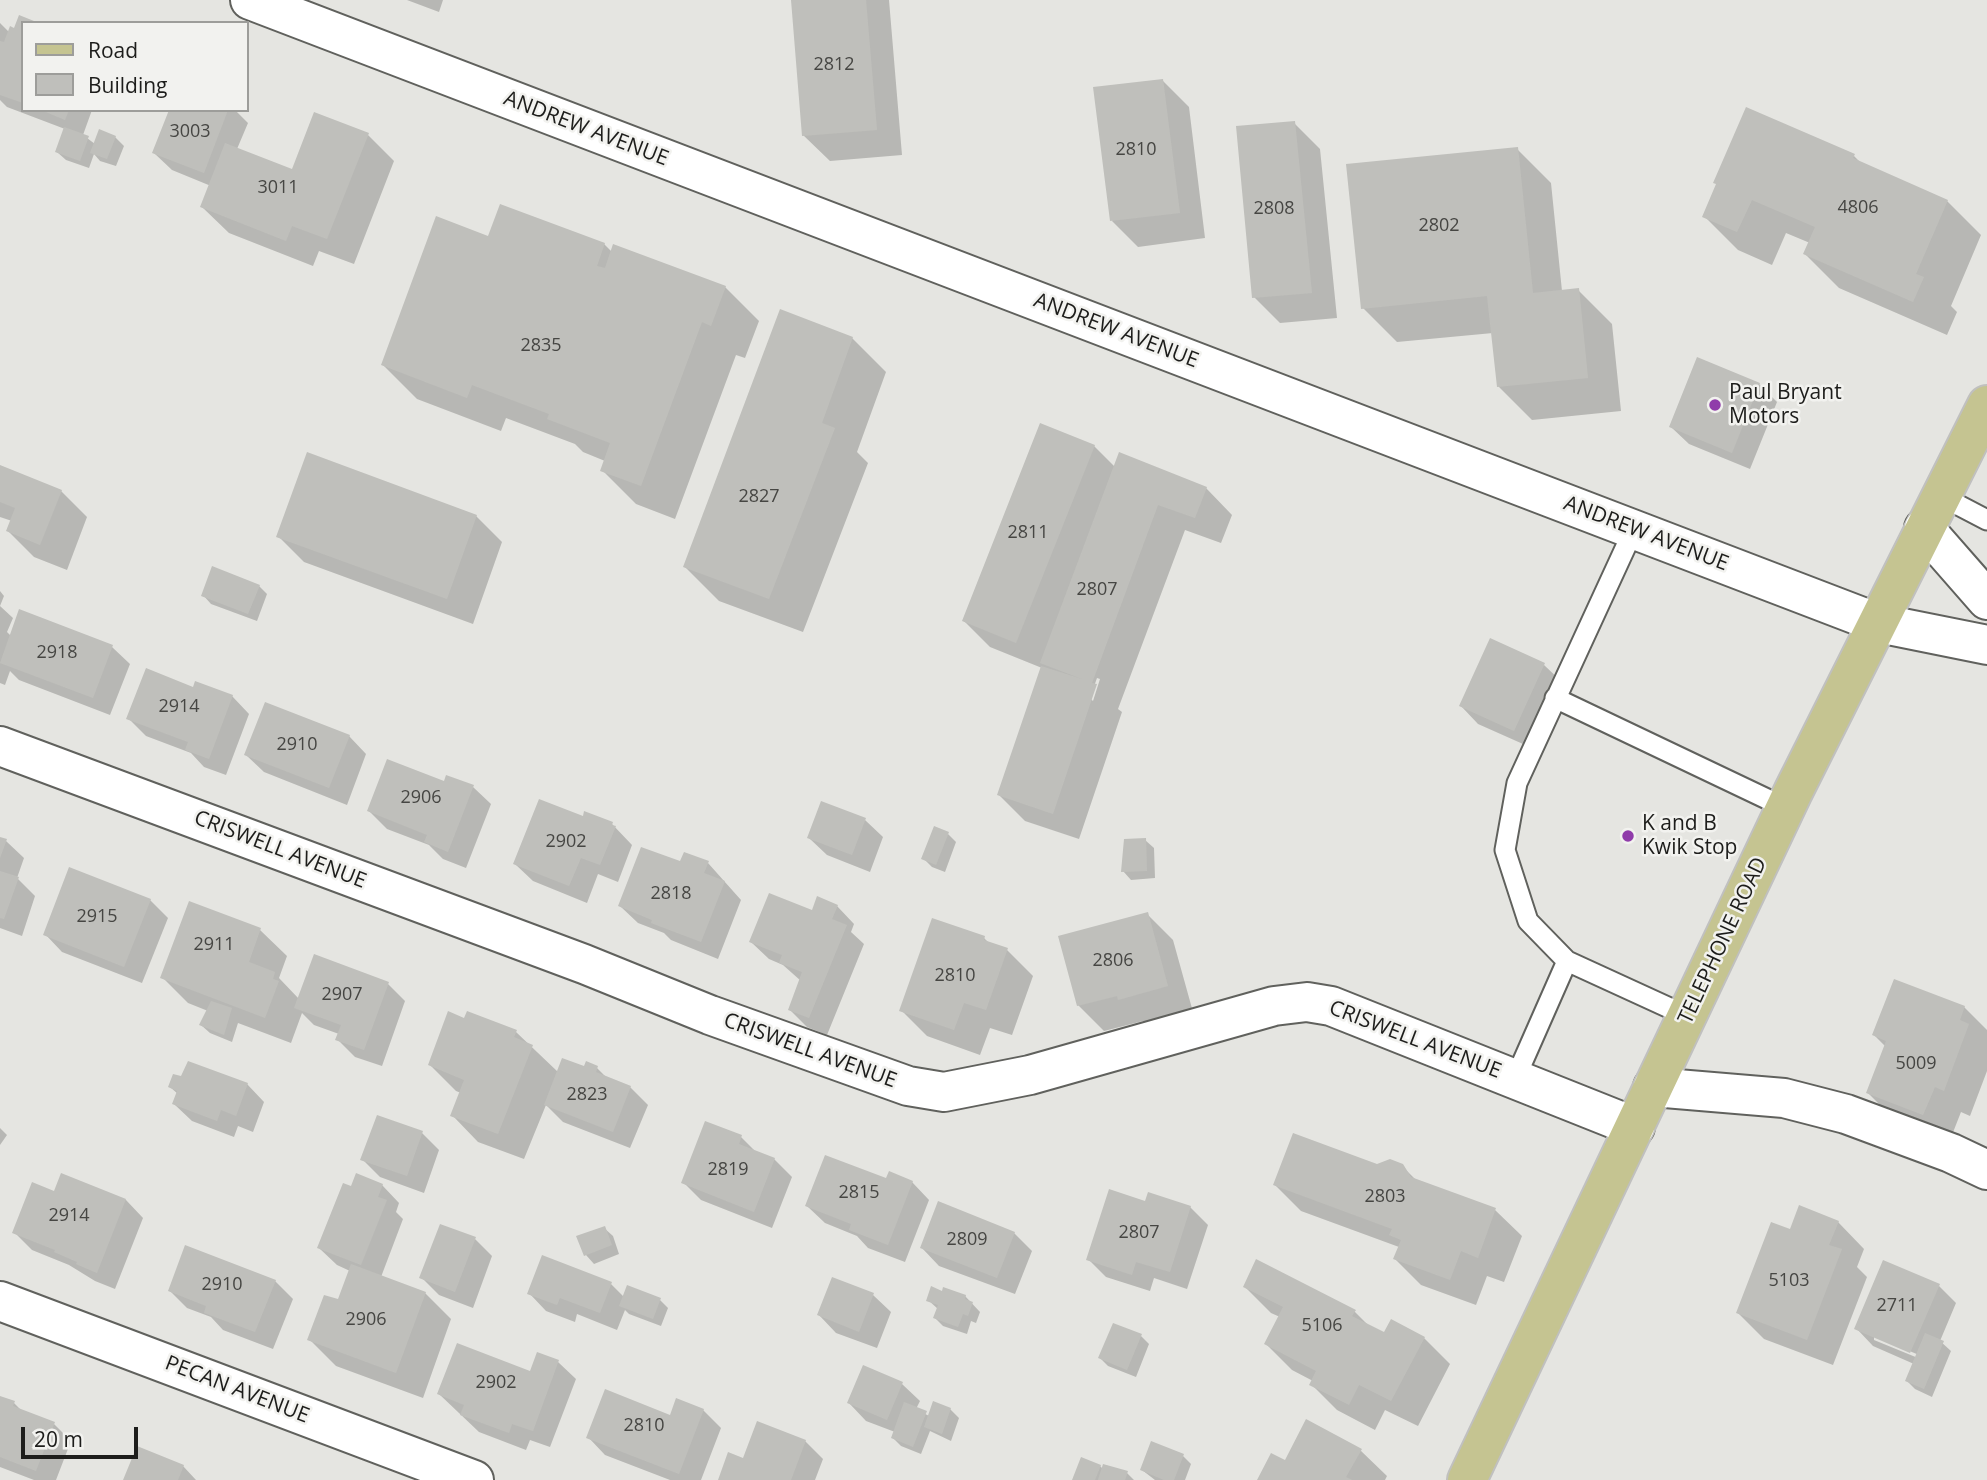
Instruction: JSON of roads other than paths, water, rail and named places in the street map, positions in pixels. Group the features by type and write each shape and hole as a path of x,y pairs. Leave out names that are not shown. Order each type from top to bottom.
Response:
{"main road":[{"name":"TELEPHONE ROAD","path":"1467,1480 1786,808 1987,405"}],"street":[{"name":"ANDREW AVENUE","path":"250,0 1878,623 1987,645"},
{"path":"1932,512 1987,600"},
{"name":"CRISWELL AVENUE","path":"0,746 908,1086 944,1092 1030,1075 1274,1006 1307,1002 1331,1006 1634,1127"},
{"path":"1653,1087 1784,1098 1846,1114 1951,1153 1987,1170"},
{"name":"PECAN AVENUE","path":"0,1301 474,1480"}],"lane":[{"path":"1932,512 1987,520"},
{"path":"1634,529 1517,783 1504,850 1528,922 1567,961 1687,1016"},
{"path":"1555,698 1786,808"},
{"path":"1514,1079 1567,961"}],"place":[{"name":"Paul Bryant Motors","path":"1715,405"},
{"name":"K and B Kwik Stop","path":"1628,836"}]}
